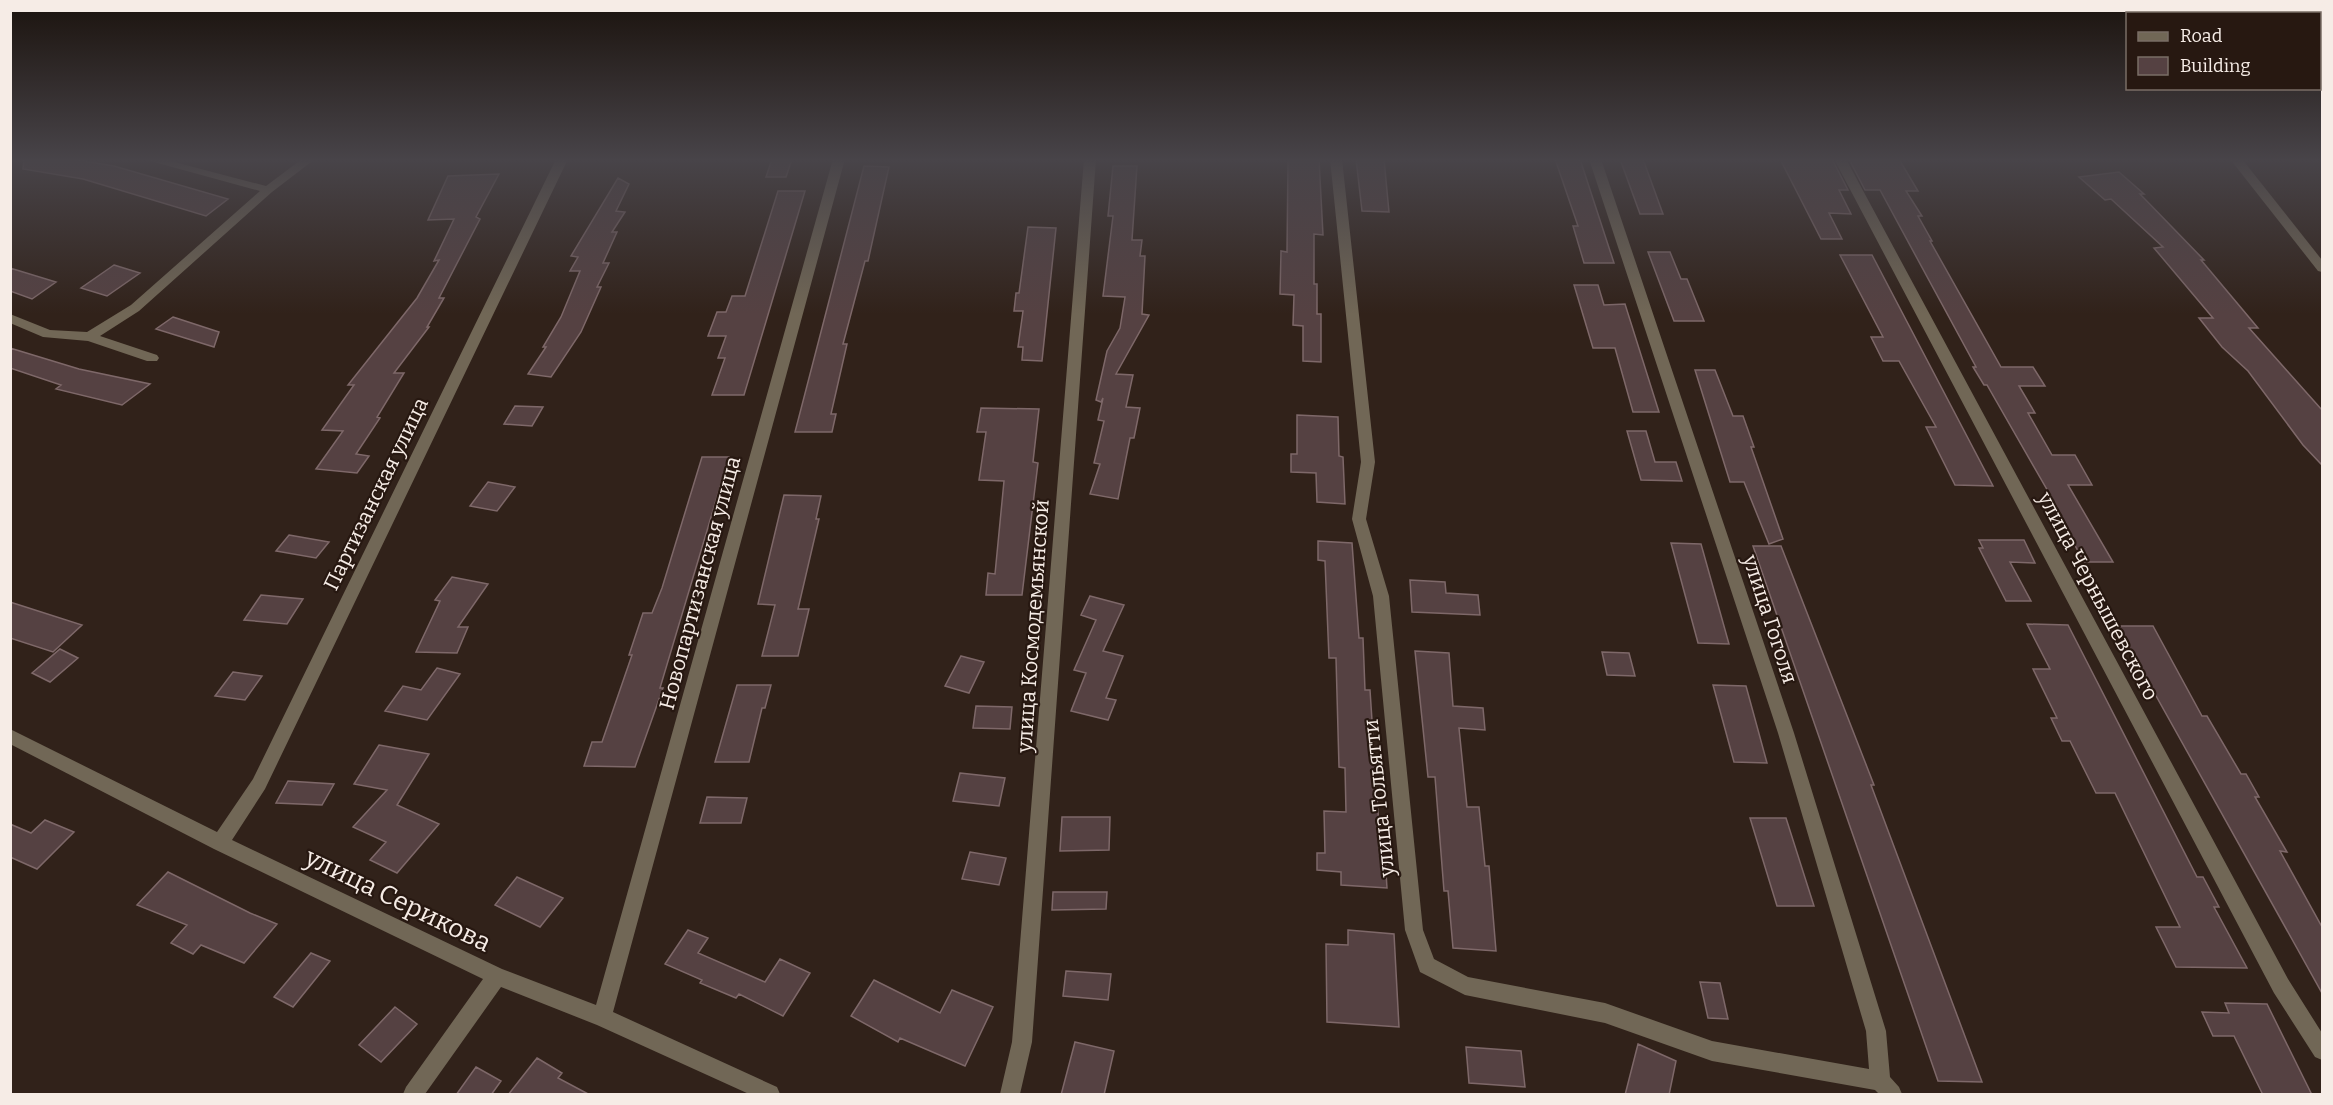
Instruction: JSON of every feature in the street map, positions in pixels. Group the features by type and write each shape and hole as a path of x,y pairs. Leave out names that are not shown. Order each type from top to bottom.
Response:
{"street":[{"path":"89,337 135,308 245,211"},
{"name":"Партизанская улица","path":"220,843 258,784 537,211"},
{"name":"Новопартизанская улица","path":"602,1017 824,211"},
{"name":"улица Космодемьянской","path":"1011,1095 1022,1042 1086,211"},
{"name":"улица Тольятти","path":"1341,211 1368,462 1359,519 1382,596 1414,930 1427,965 1466,986 1605,1013 1712,1051 1881,1081"},
{"name":"улица Гоголя","path":"1612,211 1786,733 1876,1031 1881,1081"},
{"name":"улица Чернышевского","path":"1867,211 2281,986 2322,1050"},
{"path":"2276,211 2322,268"},
{"path":"10,318 48,334 89,337 152,358"},
{"name":"улица Серикова","path":"10,736 220,843 497,976 602,1017 770,1095"},
{"path":"412,1095 497,976"},
{"path":"1881,1081 1892,1095"}],"building":[{"path":"188,211 213,211 206,216"},
{"path":"432,211 479,211 476,217 480,219 439,298 444,298 427,327 429,327 394,373 404,373 377,417 380,418 356,454 369,456 357,473 316,469 343,431 322,430 354,385 348,385 417,298 439,260 434,261 454,219 428,220"},
{"path":"598,211 625,212 612,232 617,232 603,263 609,263 597,287 601,287 581,332 551,377 528,374 546,347 543,347 561,317 580,271 570,271 578,257 571,256"},
{"path":"772,211 799,211 744,395 712,395 725,358 718,358 726,336 708,336 717,312 726,312 732,296 745,296"},
{"path":"852,211 879,211 868,261 865,261 843,344 847,344 831,414 836,414 832,432 795,432"},
{"path":"1109,211 1134,211 1132,240 1142,240 1140,256 1145,256 1142,314 1149,315 1116,374 1133,375 1126,407 1140,408 1134,438 1130,438 1118,499 1090,494 1100,464 1094,463 1104,421 1098,420 1103,398 1101,402 1096,400 1107,351 1120,328 1125,297 1103,296 1113,216 1108,216"},
{"path":"1287,211 1322,211 1323,235 1314,234 1314,284 1317,284 1317,314 1321,314 1321,362 1303,361 1303,326 1293,325 1294,295 1280,294 1281,251 1287,252"},
{"path":"1362,211 1389,211 1389,212"},
{"path":"1573,211 1597,211 1614,263 1584,263 1573,226 1578,226"},
{"path":"1639,211 1662,211 1663,214 1640,214"},
{"path":"1806,211 1849,211 1851,214 1829,213 1842,239 1821,239"},
{"path":"1891,211 1919,211 1922,216 1918,216 1932,241 1930,241 2001,367 2033,367 2045,386 2019,386 2035,413 2028,413 2052,455 2075,455 2092,485 2068,485 2113,562 2084,562 2054,507 2057,507 1987,385 1984,385 1973,367 1976,367"},
{"path":"2124,211 2156,211 2204,260 2201,260 2258,328 2249,328 2322,410 2322,465 2303,445 2248,371 2222,347 2199,318 2213,318 2154,248 2163,247"},
{"path":"1028,227 1056,228 1042,361 1022,360 1023,347 1018,347 1023,311 1014,311 1016,293 1019,293"},
{"path":"1648,252 1670,252 1681,279 1687,279 1704,321 1674,321"},
{"path":"1840,255 1872,255 1993,486 1955,485 1926,427 1936,427 1899,361 1883,361 1871,337 1883,337"},
{"path":"114,265 140,273 107,296 81,288"},
{"path":"10,268 56,282 32,299 10,291"},
{"path":"1574,285 1598,285 1604,305 1625,304 1659,412 1633,412 1615,348 1593,348"},
{"path":"173,317 219,332 214,347 156,329"},
{"path":"10,348 79,369 150,384 122,405 56,389 61,385 10,368"},
{"path":"1695,370 1715,370 1733,416 1743,416 1754,447 1751,447 1783,539 1769,544 1744,482 1730,482"},
{"path":"515,406 543,407 532,426 504,424"},
{"path":"981,408 1039,409 1033,462 1038,463 1022,595 986,595 988,573 995,574 1004,481 979,480 986,432 977,432"},
{"path":"1297,415 1338,417 1339,456 1343,457 1345,504 1317,502 1316,473 1291,472 1291,454 1297,454"},
{"path":"1627,431 1646,431 1655,462 1676,462 1682,481 1641,480"},
{"path":"702,457 729,457 660,688 663,688 635,767 584,766 592,742 602,742 632,655 629,655 643,613 652,613 662,588"},
{"path":"488,482 515,487 497,511 470,506"},
{"path":"784,495 821,496 816,519 819,519 798,609 809,609 798,656 762,656 775,605 758,604"},
{"path":"289,535 329,542 316,558 276,551"},
{"path":"1979,540 2024,540 2035,563 2010,562 2031,601 2006,601 1979,548 1983,548"},
{"path":"1318,541 1352,543 1359,638 1363,638 1365,690 1370,690 1381,857 1385,857 1387,888 1341,885 1341,872 1317,870 1317,853 1325,853 1324,811 1346,812 1345,768 1339,767 1336,658 1329,658 1325,561 1318,560"},
{"path":"1671,543 1701,544 1729,644 1698,643"},
{"path":"1753,546 1781,546 1874,785 1871,785 1982,1082 1938,1081"},
{"path":"452,577 488,584 458,627 468,627 457,653 416,652 440,601 435,600"},
{"path":"1410,580 1445,582 1446,593 1478,595 1480,615 1412,612"},
{"path":"261,595 303,599 287,624 244,620"},
{"path":"1090,596 1124,605 1103,651 1123,656 1106,698 1116,700 1108,720 1071,711 1086,673 1074,670 1096,620 1081,615"},
{"path":"10,602 82,625 53,652 10,638"},
{"path":"2027,624 2068,625 2197,877 2203,877 2219,907 2214,907 2247,968 2176,967 2156,927 2180,927 2115,793 2096,793 2070,741 2062,741 2051,718 2057,718 2033,669 2050,669"},
{"path":"2117,626 2153,626 2202,716 2207,716 2241,774 2246,774 2259,797 2255,797 2287,852 2280,851 2322,927 2322,993"},
{"path":"60,649 78,658 50,682 32,673"},
{"path":"1415,651 1449,653 1453,706 1483,708 1485,730 1459,728 1467,807 1479,807 1485,866 1489,866 1496,951 1453,948 1448,891 1444,891 1435,777 1428,777"},
{"path":"1602,652 1629,653 1635,676 1607,675"},
{"path":"961,656 984,662 969,693 945,686"},
{"path":"437,668 460,674 427,720 385,711 403,686 421,690"},
{"path":"233,672 262,676 245,700 215,696"},
{"path":"737,685 771,685 765,708 762,708 749,762 715,762"},
{"path":"1713,685 1746,686 1767,763 1734,762"},
{"path":"976,706 1012,707 1010,729 973,728"},
{"path":"379,745 429,754 397,805 439,824 397,873 370,860 386,842 353,827 387,790 354,784"},
{"path":"960,773 1005,778 999,806 953,801"},
{"path":"288,781 334,784 322,805 276,803"},
{"path":"707,797 747,798 741,823 700,823"},
{"path":"1062,817 1110,817 1109,850 1060,851"},
{"path":"1750,818 1786,818 1814,906 1777,906"},
{"path":"45,820 74,832 37,869 10,857 10,824 31,833"},
{"path":"970,852 1006,858 999,885 962,879"},
{"path":"168,872 277,924 244,963 201,945 193,954 171,943 187,925 137,905"},
{"path":"517,877 563,898 540,927 495,905"},
{"path":"1053,892 1107,892 1106,909 1052,910"},
{"path":"688,930 708,938 698,953 765,982 780,959 810,973 783,1016 739,994 736,998 700,983 702,980 665,964"},
{"path":"1348,930 1394,934 1399,1027 1327,1022 1326,944 1348,945"},
{"path":"311,953 330,961 293,1007 274,997"},
{"path":"1066,971 1111,974 1108,1000 1063,996"},
{"path":"874,980 940,1013 952,990 993,1007 965,1066 900,1038 898,1042 851,1016"},
{"path":"1700,982 1720,983 1728,1019 1708,1018"},
{"path":"2225,1003 2267,1004 2312,1095 2263,1095 2234,1036 2213,1036 2202,1012 2229,1013"},
{"path":"395,1007 417,1024 381,1062 359,1045"},
{"path":"1075,1042 1114,1051 1104,1095 1061,1095"},
{"path":"1638,1044 1676,1061 1669,1095 1625,1095"},
{"path":"1466,1047 1521,1051 1525,1087 1469,1083"},
{"path":"537,1058 562,1073 558,1078 590,1095 508,1095"},
{"path":"476,1067 501,1081 491,1095 456,1095"}]}
